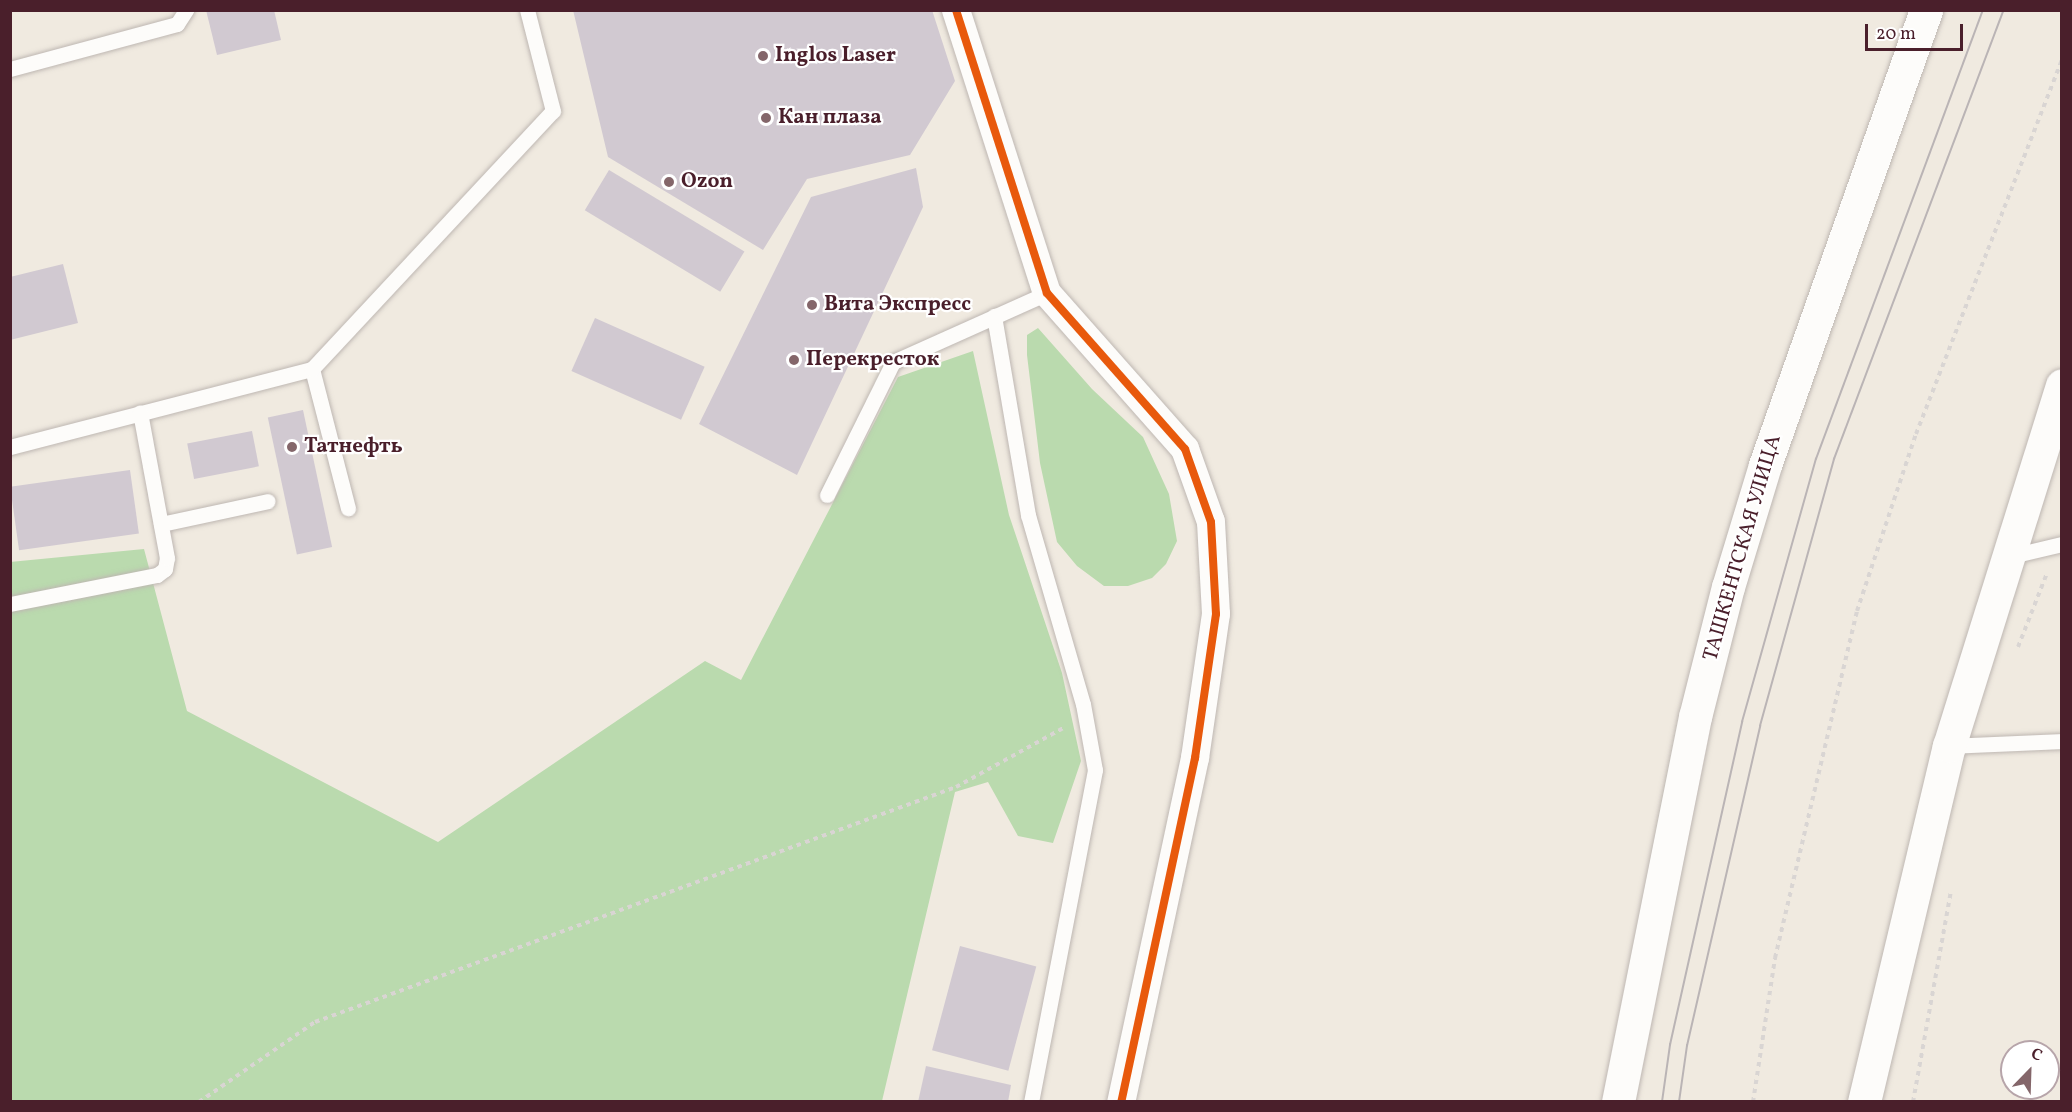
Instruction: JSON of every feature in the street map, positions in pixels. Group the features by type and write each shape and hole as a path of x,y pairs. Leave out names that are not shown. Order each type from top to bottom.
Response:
{"main road":[{"name":"ТАШКЕНТСКАЯ УЛИЦА","path":"1618,1101 1692,729 1728,587 1765,465 1926,10"},
{"path":"1864,1101 1949,747 2007,557 2055,423 2061,386"}],"street":[{"path":"956,10 1047,292 1185,449 1211,522 1216,614 1195,758 1121,1101"}],"lane":[{"path":"10,69 177,24 186,10"},
{"path":"10,447 312,369 553,111 527,10"},
{"path":"827,495 893,362 1047,292"},
{"path":"994,316 1028,515 1085,716 1095,770 1031,1101"},
{"path":"312,369 348,508"},
{"path":"10,604 156,575 165,569 167,558 140,412"},
{"path":"161,524 268,501"},
{"path":"2007,557 2060,544"},
{"path":"1949,747 2061,741"}],"path":[{"path":"1753,1101 1775,958 1857,611 1916,434 2061,59"},
{"path":"2014,655 2060,544"},
{"path":"199,1101 315,1022 956,787 1085,716"},
{"path":"1913,1101 1953,880"}],"green space":[{"path":"1038,328 1092,389 1143,437 1169,494 1177,541 1166,564 1152,578 1128,586 1104,586 1077,566 1057,542 1040,463 1027,355 1027,335"},
{"path":"973,351 1009,515 1062,673 1081,761 1053,843 1018,836 988,782 955,792 882,1101 11,1101 10,562 144,549 187,711 438,842 705,661 741,680 898,377"}],"building":[{"path":"206,10 274,10 281,40 217,55"},
{"name":"Кан плаза","path":"573,10 932,10 955,81 910,155 807,179 763,250 608,157"},
{"path":"916,168 923,207 797,475 699,424 811,197"},
{"path":"609,170 744,251 720,292 585,210"},
{"path":"63,264 78,323 10,340 10,277"},
{"path":"595,318 705,367 681,420 571,371"},
{"path":"303,410 332,547 297,554 268,417"},
{"path":"252,431 259,466 194,479 187,444"},
{"path":"130,470 139,533 19,550 10,487"},
{"path":"960,946 1036,966 1008,1071 932,1050"},
{"path":"926,1066 1011,1085 1008,1102 918,1102"}],"tram line":[{"path":"1662,1102 1670,1045 1742,722 1816,459 1983,10"},
{"path":"1679,1102 1687,1046 1760,726 1834,459 2004,10"}],"cycle path":[{"path":"956,10 1047,293 1185,449 1211,522 1216,614 1195,758 1121,1102"}],"place":[{"name":"Inglos Laser","path":"763,56"},
{"name":"Кан плаза","path":"766,118"},
{"name":"Ozon","path":"669,182"},
{"name":"Вита Экспресс","path":"812,305"},
{"name":"Перекресток","path":"794,360"},
{"name":"Татнефть","path":"292,447"}]}
